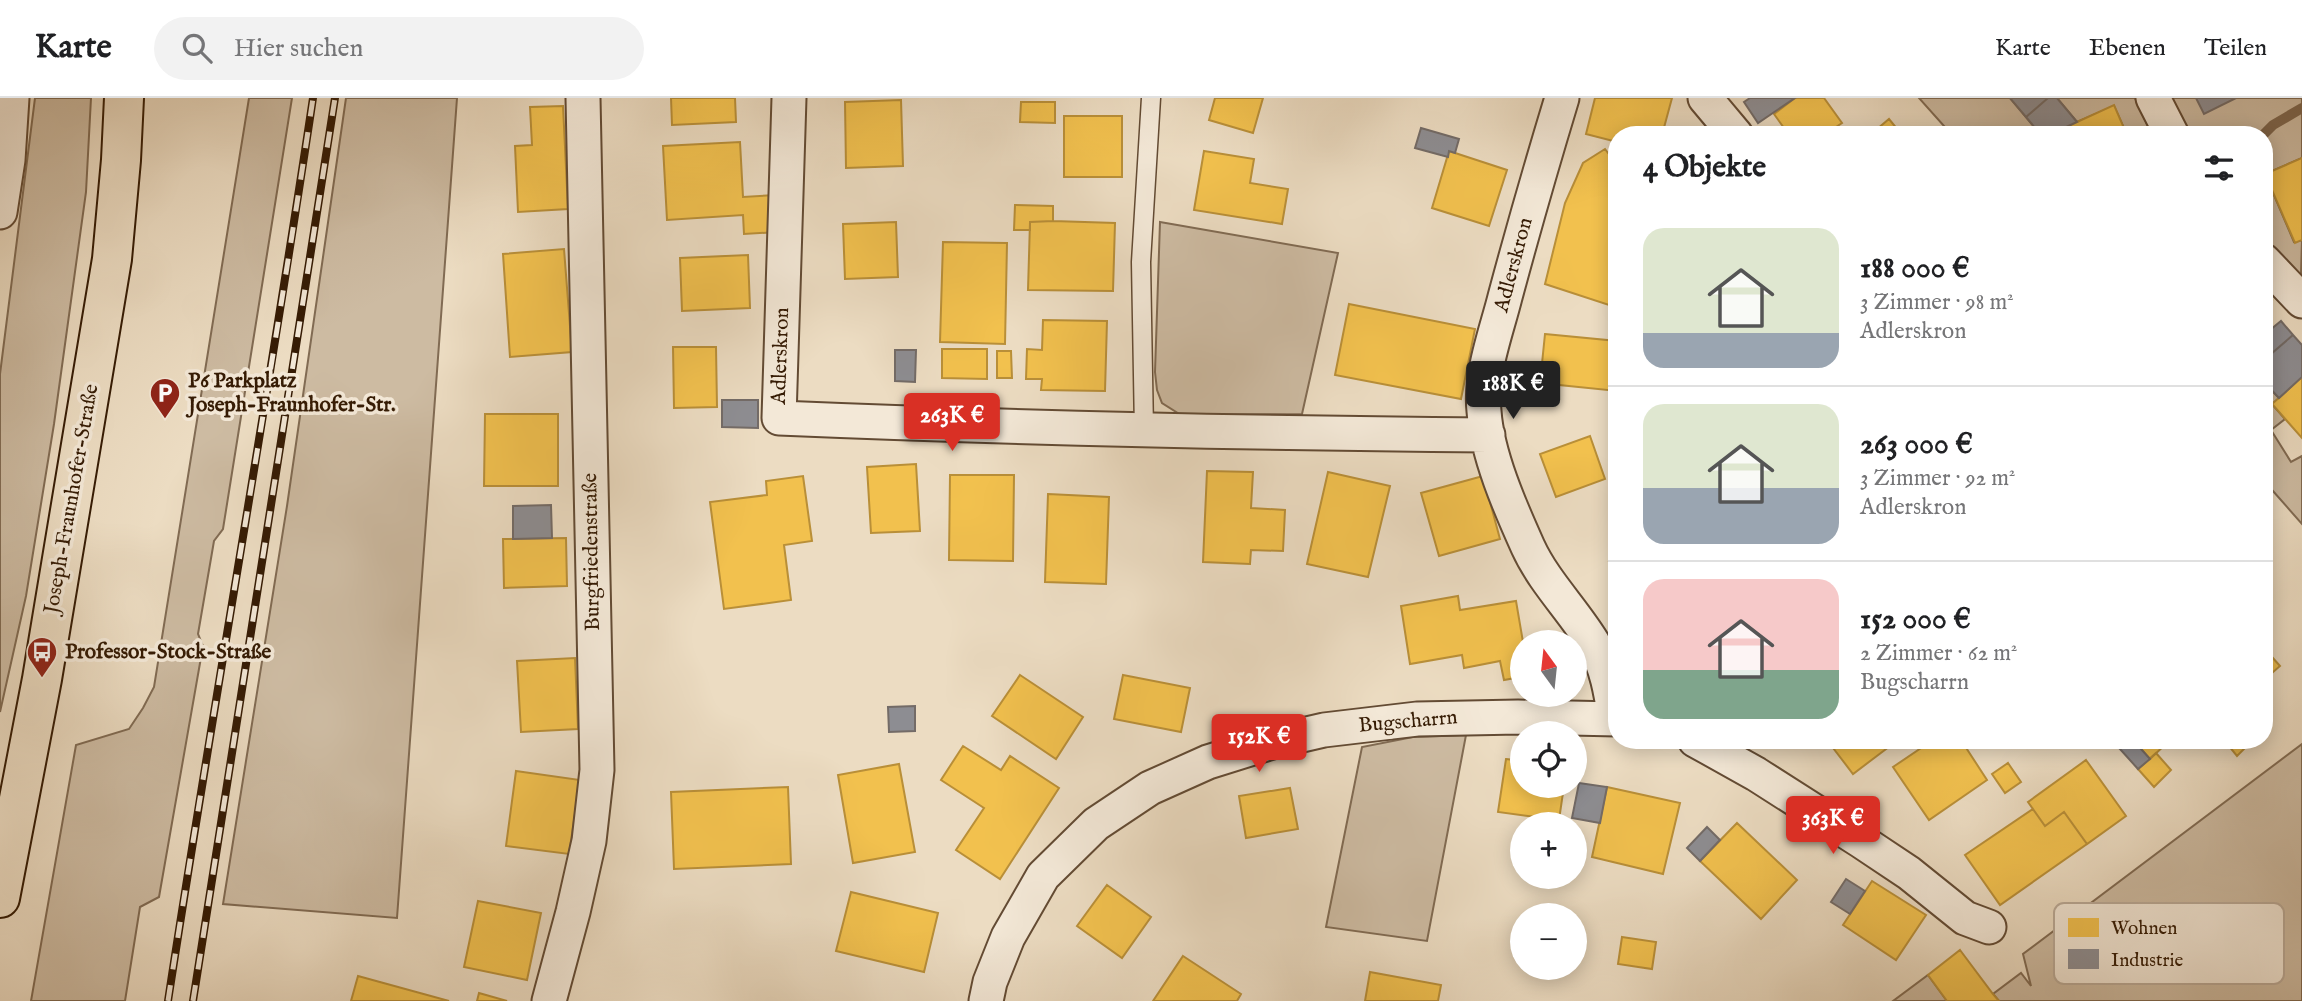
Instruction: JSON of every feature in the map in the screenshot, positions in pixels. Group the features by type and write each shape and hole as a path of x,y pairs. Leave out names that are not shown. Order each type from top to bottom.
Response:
{"main road":[{"name":"Joseph-Fraunhofer-Straße","path":"0,898 42,679 112,258 124,98"}],"street":[{"path":"0,212 12,98"},
{"name":"Burgfriedenstraße","path":"549,1001 589,841 597,770 583,98"},
{"name":"Adlerskron","path":"789,98 779,418 976,427 1488,435"},
{"name":"Adlerskron","path":"1562,98 1494,337 1483,397 1488,435 1504,487 1529,550 1598,654 1608,681"},
{"path":"1705,98 1728,126"},
{"path":"2153,98 2167,126"},
{"path":"2273,270 2302,301"},
{"name":"Bugscharrn","path":"995,995 1008,937 1043,876 1096,824 1150,788 1208,762 1272,742 1324,730 1463,717 1608,719"},
{"path":"1711,749 1756,774 1880,853 1965,918 1989,927"}],"lane":[{"path":"1144,431 1141,262 1151,98"}],"shaded area":[{"path":"35,98 91,98 86,192 54,424 26,596 0,712 0,374"},
{"path":"249,98 292,98 223,529 214,541 198,634 203,646 159,897 140,907 125,1001 31,1001 76,745 129,729 154,687"},
{"path":"346,98 457,98 397,918 223,904 287,506"},
{"path":"1919,98 2010,98 2033,126 1944,126"},
{"path":"2057,98 2135,98 2148,126 2123,126 2114,106 2077,122"},
{"path":"2169,98 2302,98 2302,158 2273,171 2273,126 2183,126"},
{"path":"2273,193 2294,242 2302,240 2301,274 2292,273 2273,253"},
{"path":"1160,222 1338,253 1302,414 1181,415 1162,403 1155,372"},
{"path":"2273,392 2279,398 2273,403"},
{"path":"2273,405 2285,419 2273,428"},
{"path":"2273,433 2291,462 2302,456 2302,524 2273,491"},
{"path":"1466,735 1427,941 1326,927 1362,747 1413,737"},
{"path":"2302,744 2302,1001 1999,1001 1993,994 2021,973 2031,986 2023,954 2054,931 2054,984 2284,984 2284,903 2091,903"},
{"path":"1928,975 1947,1001 1893,1001"}],"building: Wohnen":[{"path":"671,98 735,98 736,122 672,125"},
{"path":"1215,98 1263,98 1253,133 1209,120"},
{"path":"1595,98 1672,98 1664,126 1608,126 1608,140 1586,134"},
{"path":"1795,98 1824,98 1842,123 1838,126 1783,126 1774,114"},
{"path":"901,100 903,166 846,168 845,102"},
{"path":"1021,102 1055,102 1055,123 1020,122"},
{"path":"2114,105 2123,126 2068,126"},
{"path":"563,106 568,209 518,212 515,146 532,145 530,107"},
{"path":"1064,116 1122,116 1122,177 1064,177"},
{"path":"1889,119 1895,126 1881,126"},
{"path":"740,142 743,197 776,195 778,232 744,234 743,215 667,220 663,146"},
{"path":"1605,149 1608,153 1608,305 1545,284 1565,203 1583,163"},
{"path":"1204,151 1254,159 1250,183 1288,189 1282,224 1194,210"},
{"path":"1449,151 1507,170 1489,226 1432,208"},
{"path":"2302,158 2302,240 2295,243 2273,192 2273,171"},
{"path":"1015,205 1053,206 1053,221 1030,222 1030,230 1014,230"},
{"path":"896,222 898,277 845,279 843,224"},
{"path":"1030,222 1115,223 1113,291 1028,290"},
{"path":"943,242 1007,243 1005,344 940,342"},
{"path":"564,249 572,352 510,357 503,254"},
{"path":"748,255 750,308 682,311 680,258"},
{"path":"1349,304 1475,329 1461,399 1335,375"},
{"path":"1043,320 1107,321 1105,391 1041,390 1042,379 1026,379 1027,349 1042,350"},
{"path":"1545,334 1608,340 1608,390 1540,383"},
{"path":"673,347 716,347 717,407 674,408"},
{"path":"942,349 987,349 987,379 942,378"},
{"path":"997,351 1011,351 1012,378 997,378"},
{"path":"2302,377 2302,438 2273,405"},
{"path":"485,414 558,414 558,486 484,486"},
{"path":"1590,436 1605,479 1556,497 1540,454"},
{"path":"916,464 920,531 871,533 867,467"},
{"path":"1207,471 1253,472 1251,508 1285,510 1283,551 1251,550 1250,564 1203,562"},
{"path":"1328,472 1390,486 1368,577 1307,564"},
{"path":"950,475 1014,475 1013,561 949,560"},
{"path":"803,476 812,541 784,545 791,600 724,609 710,502 767,495 766,481"},
{"path":"1483,476 1500,539 1439,556 1421,493"},
{"path":"1048,494 1109,497 1106,584 1045,582"},
{"path":"566,538 567,586 504,588 503,539"},
{"path":"1458,596 1460,610 1516,601 1521,630 1510,630 1510,679 1504,680 1500,661 1464,668 1462,655 1410,664 1401,606"},
{"path":"575,658 578,729 521,732 517,661"},
{"path":"2273,658 2280,666 2273,672"},
{"path":"1020,675 1083,717 1056,759 992,716"},
{"path":"1123,675 1190,688 1181,732 1114,719"},
{"path":"963,746 1001,770 1010,756 1059,788 1000,879 956,850 984,808 941,780"},
{"path":"1834,749 1886,749 1853,774"},
{"path":"1920,749 1967,749 1987,780 1929,820 1893,767"},
{"path":"2141,749 2161,749 2150,759"},
{"path":"2231,749 2244,749 2237,756"},
{"path":"2156,753 2171,770 2154,787 2138,769"},
{"path":"1506,759 1510,760 1510,798 1562,798 1560,812 1498,812"},
{"path":"2086,760 2126,816 2087,844 2064,812 2045,826 2028,802"},
{"path":"2008,763 2021,782 2005,793 1992,774"},
{"path":"899,764 915,852 853,863 838,775"},
{"path":"516,771 580,780 569,854 506,846"},
{"path":"788,787 791,864 674,869 671,792"},
{"path":"1607,787 1680,803 1663,874 1592,857"},
{"path":"1290,788 1298,829 1246,838 1239,796"},
{"path":"2033,809 2045,826 2064,812 2087,844 2000,905 1965,855"},
{"path":"1737,823 1797,880 1761,919 1700,861"},
{"path":"1872,881 1926,915 1896,960 1843,925"},
{"path":"1107,885 1151,917 1122,958 1077,926"},
{"path":"851,892 938,913 924,972 836,951"},
{"path":"478,901 541,913 527,980 464,967"},
{"path":"1622,937 1656,942 1652,969 1618,964"},
{"path":"1960,950 1999,1001 1947,1001 1928,975"},
{"path":"1183,956 1241,994 1237,1001 1153,1001"},
{"path":"1370,972 1441,985 1438,1001 1365,1001"},
{"path":"358,976 449,1001 351,1001"},
{"path":"479,993 507,1001 477,1001"}],"building: Industrie":[{"path":"1750,98 1795,98 1758,123 1744,102"},
{"path":"2010,98 2048,98 2026,117"},
{"path":"2048,98 2057,98 2077,122 2068,126 2034,126 2026,117"},
{"path":"2196,98 2236,98 2204,114"},
{"path":"1421,128 1459,139 1455,153 1449,151 1448,157 1415,148"},
{"path":"2281,321 2293,335 2273,352 2273,328"},
{"path":"2293,335 2302,345 2302,377 2279,398 2273,392 2273,352"},
{"path":"895,350 916,350 915,382 895,381"},
{"path":"722,400 758,400 758,428 722,427"},
{"path":"551,505 552,538 513,539 513,506"},
{"path":"915,706 915,731 889,732 888,707"},
{"path":"2120,749 2141,749 2150,759 2138,769"},
{"path":"1587,784 1607,787 1600,823 1587,821 1587,812 1573,812 1576,798 1587,798"},
{"path":"1707,827 1720,840 1700,861 1687,848"},
{"path":"1846,879 1865,891 1850,914 1831,902"}],"waterway":[{"path":"2272,126 2302,108"}],"railway":[{"path":"168,1001 313,98"},
{"path":"193,1001 335,98"}],"place":[{"name":"P6 Parkplatz Joseph-Fraunhofer-Str.","path":"165,420"},
{"name":"Professor-Stock-Straße","path":"42,679"}]}
